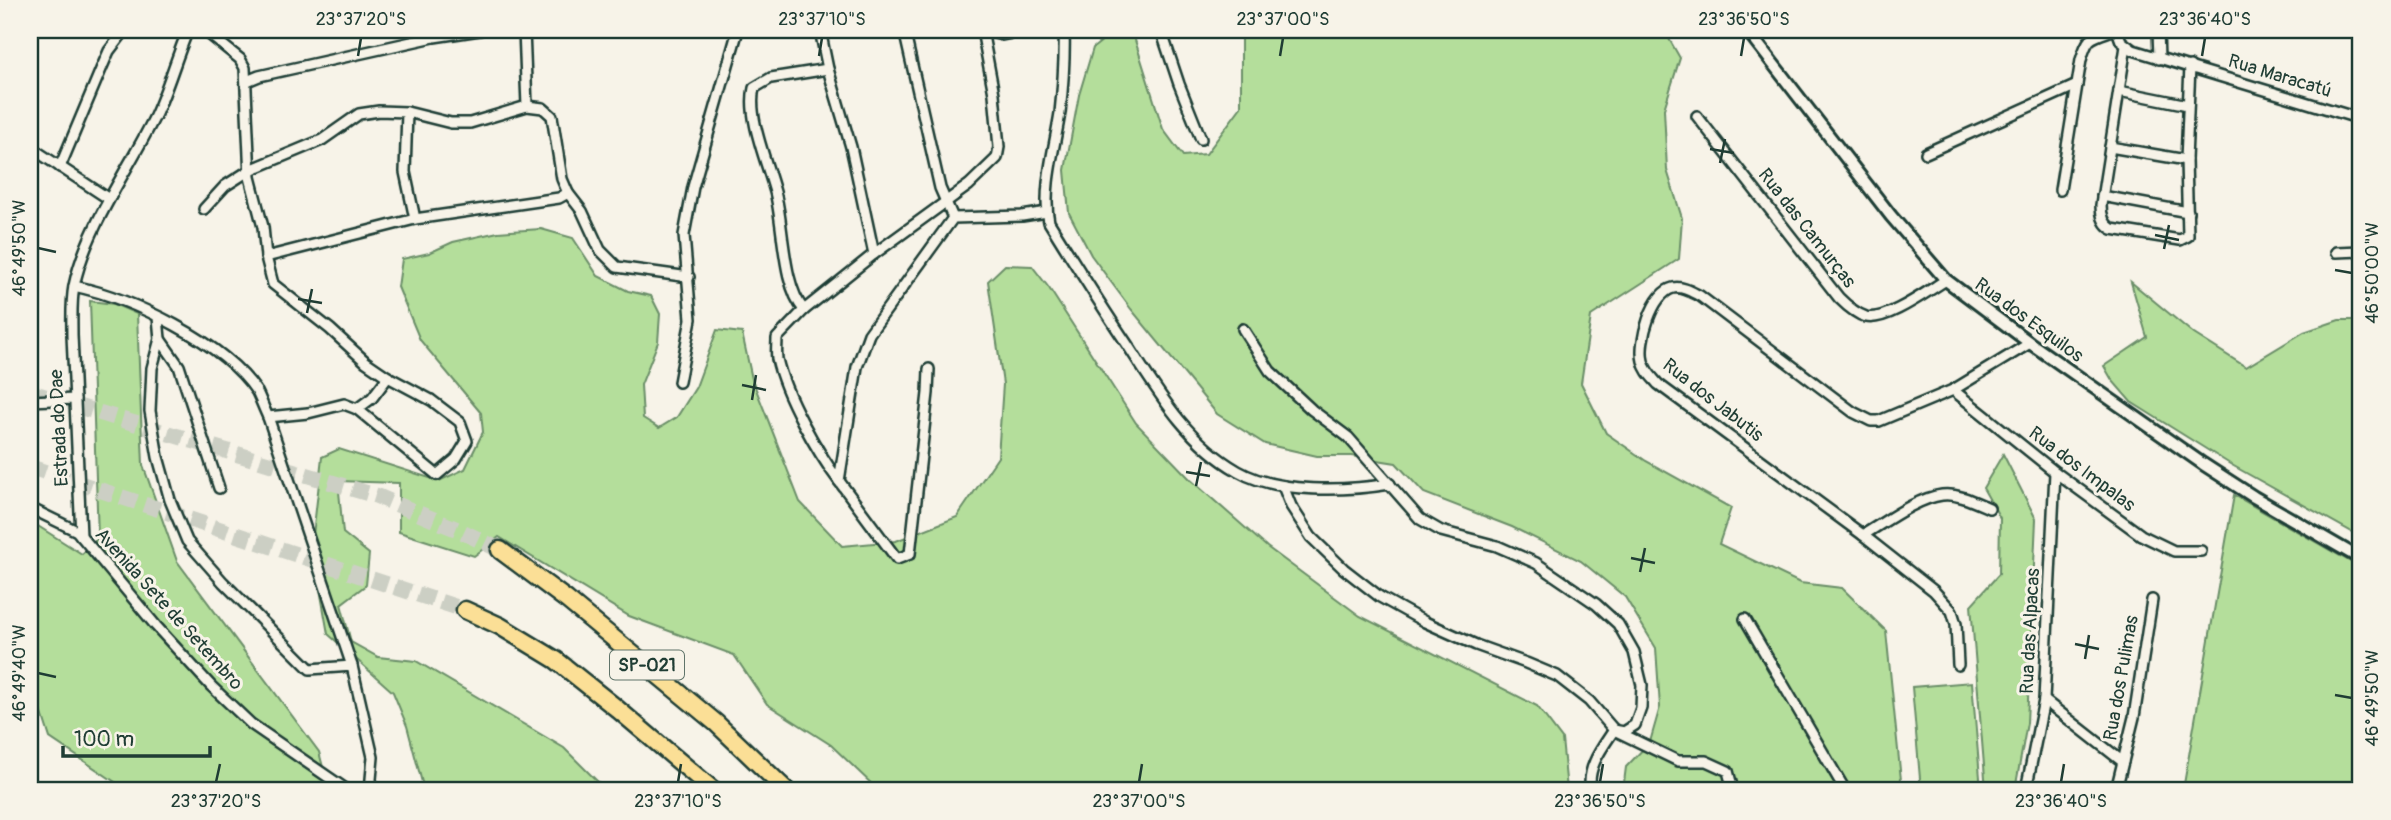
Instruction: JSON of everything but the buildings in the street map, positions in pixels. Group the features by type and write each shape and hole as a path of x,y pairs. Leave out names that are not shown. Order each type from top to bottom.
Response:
{"highway":[{"name":"SP-021","path":"500,550 567,600 716,723 786,790"},
{"name":"SP-021","path":"464,610 519,636 556,660 713,790"}],"street":[{"path":"60,167 109,51 125,30"},
{"name":"Estrada do Dae","path":"81,536 71,306 74,286 80,265 109,199 156,113 188,30"},
{"path":"204,30 240,59 246,68 250,170 273,284 366,362 431,400 460,422 467,441 457,459 438,475 357,409 344,404 308,413 268,417"},
{"path":"247,81 434,34 480,30"},
{"path":"524,30 527,106"},
{"path":"679,382 691,319 684,235 693,187 738,30"},
{"path":"820,30 828,69 851,147 874,254"},
{"path":"904,30 940,188 953,218"},
{"path":"929,369 910,554 897,559 825,462 781,372 776,356 778,338 804,310 874,254 969,185 997,158 999,147 994,93 982,30 1002,35 1027,30"},
{"path":"1064,30 1060,111 1047,212 1049,222 1169,410 1208,451 1240,473 1283,486 1335,489 1390,484"},
{"path":"1161,30 1201,139"},
{"name":"Rua dos Esquilos","path":"1747,30 1891,216 1946,280 2030,343 2203,464 2361,559"},
{"path":"2060,190 2086,42 2092,37 2115,30 2126,46 2101,211 2105,223 2112,229 2184,239 2189,230 2186,160 2190,66"},
{"path":"2158,30 2159,59"},
{"name":"Rua Maracatú","path":"2126,46 2159,59 2190,66 2361,119"},
{"path":"804,310 797,302 792,284 775,193 766,168 751,100 754,88 771,78 828,69"},
{"path":"1926,153 2077,85"},
{"path":"2119,91 2188,105"},
{"path":"205,209 225,186 250,170 322,141 359,114 379,111 407,112 451,123 470,123 527,106 543,108 552,116 562,179 568,193 582,211 600,250 617,267 689,277"},
{"path":"407,112 405,172 415,219"},
{"name":"Rua das Camurças","path":"1698,116 1839,298 1854,311 1869,318 1883,316 1946,280"},
{"path":"30,147 109,199"},
{"path":"2110,147 2186,160"},
{"path":"266,257 415,219 559,198 568,193"},
{"path":"2102,196 2188,212"},
{"path":"953,218 1022,216 1047,212"},
{"path":"839,481 857,367 869,334 953,218"},
{"path":"2336,253 2361,251"},
{"path":"74,286 124,300 159,317 233,365 257,392 268,417 352,666 373,757 370,790"},
{"name":"Rua dos Jabutis","path":"1958,665 1956,624 1947,603 1863,535 1651,376 1643,361 1643,333 1652,311 1662,295 1670,289 1677,288 1700,296 1853,412 1871,421 1886,420 1953,390 2030,343"},
{"path":"159,317 160,339 152,368 150,411 158,457 170,500 187,541 223,582 310,669 352,666"},
{"path":"1242,329 1270,371 1312,410 1348,437 1420,519 1441,531 1497,546 1536,563 1596,604 1618,624 1634,652 1642,685 1642,708 1635,725 1624,732 1614,730"},
{"path":"160,339 179,366 219,488"},
{"path":"357,409 372,398 388,377"},
{"name":"Rua dos Impalas","path":"1953,390 2055,472 2149,539 2174,551 2201,551"},
{"path":"30,401 75,399"},
{"name":"Rua das Alpacas","path":"2026,790 2044,700 2055,472"},
{"path":"1283,486 1290,506 1311,537 1344,569 1380,597 1425,622 1476,645 1557,676 1589,701 1614,730 1678,761 1706,761 1728,771 1733,790"},
{"path":"1863,535 1920,502 1941,495 1962,497 1989,508"},
{"name":"Avenida Sete de Setembro","path":"30,508 71,527 81,536 156,626 211,686 251,724 347,790"},
{"name":"Rua dos Pulimas","path":"2116,790 2134,717 2152,600"},
{"path":"1745,619 1845,790"},
{"path":"2044,700 2123,762"},
{"path":"1591,790 1592,766 1614,730"}],"green space":[{"path":"1241,30 1664,30 1680,58 1664,109 1667,170 1682,218 1679,259 1591,316 1581,383 1606,433 1646,461 1731,508 1719,544 1800,583 1842,588 1886,631 1902,790 1623,790 1626,767 1650,742 1660,707 1656,648 1625,597 1581,561 1512,527 1424,493 1396,463 1352,456 1317,456 1265,444 1217,414 1131,309 1091,255 1069,213 1065,170 1079,95 1093,48 1112,33 1134,37 1163,129 1183,156 1206,154 1241,107"},
{"path":"541,229 573,238 598,276 628,291 651,296 660,314 658,342 641,385 643,418 659,428 677,417 696,387 717,330 742,333 752,379 800,502 842,546 896,541 957,517 998,457 1003,384 988,281 1005,265 1032,266 1136,423 1191,480 1267,547 1360,616 1537,706 1562,739 1567,790 878,790 831,745 767,704 734,655 629,616 499,537 474,556 399,532 399,483 338,481 343,533 369,554 366,585 341,604 351,642 378,657 416,661 564,748 606,790 424,790 407,726 393,692 328,634 312,544 322,457 339,449 439,481 465,469 483,432 481,413 420,340 398,287 402,259 429,253 453,242 498,232"},
{"path":"2131,282 2194,334 2246,367 2304,332 2339,320 2361,320 2361,537 2230,464 2131,402 2104,366 2147,337"},
{"path":"90,301 114,304 137,314 143,465 177,561 319,752 329,790 127,790 50,738 39,704 30,701 30,521 82,554 98,538"},
{"path":"2003,454 2036,519 2027,723 2015,790 1986,790 1971,605 1999,574 2000,518 1983,488"},
{"path":"2234,495 2361,568 2361,790 2183,790"},
{"path":"1972,682 1981,790 1921,790 1912,687"}],"tunnel":[{"path":"30,392 377,496 500,550"},
{"path":"30,467 465,610"}]}
